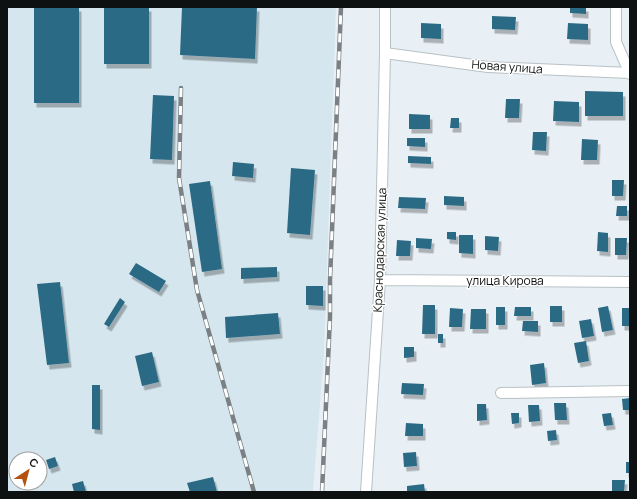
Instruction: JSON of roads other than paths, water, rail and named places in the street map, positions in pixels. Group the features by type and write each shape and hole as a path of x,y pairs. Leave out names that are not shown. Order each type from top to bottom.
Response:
{"street":[{"name":"Краснодарская улица","path":"366,492 380,280 384,7"},
{"path":"616,7 616,42 630,73"},
{"name":"Новая улица","path":"384,54 488,67 630,73"},
{"name":"улица Кирова","path":"380,280 630,282"},
{"path":"500,393 630,391"}],"railway":[{"path":"322,492 341,7"},
{"path":"181,88 179,178 197,290 254,492"}]}
